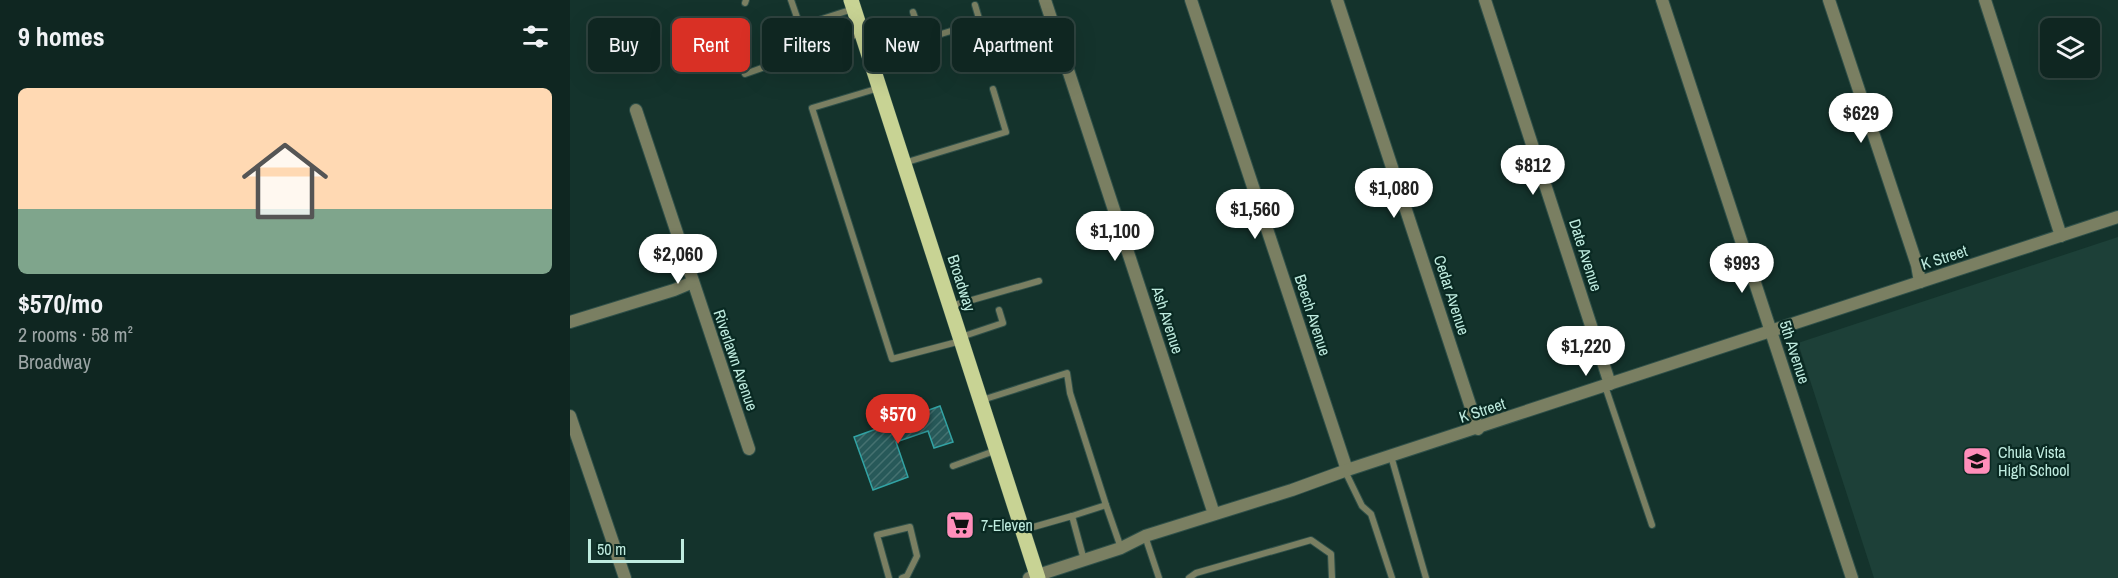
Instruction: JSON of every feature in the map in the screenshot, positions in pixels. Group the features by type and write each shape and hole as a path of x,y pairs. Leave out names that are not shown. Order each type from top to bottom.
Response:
{"main road":[{"name":"Broadway","path":"853,3 864,42"},
{"name":"Broadway","path":"874,72 1023,531 1035,577"}],"street":[{"name":"Ash Avenue","path":"1045,0 1214,514"},
{"name":"Beech Avenue","path":"1191,0 1346,471"},
{"name":"Cedar Avenue","path":"1337,0 1478,429"},
{"name":"Date Avenue","path":"1485,0 1608,385"},
{"name":"5th Avenue","path":"1662,0 1852,578"},
{"path":"1829,0 1917,265 1920,282"},
{"path":"1985,0 2061,236"},
{"name":"Riverlawn Avenue","path":"636,110 749,449"},
{"name":"K Street","path":"1035,577 1121,548 1145,536 1292,490 2118,217"},
{"path":"570,322 693,282"},
{"path":"570,416 625,578"}],"lane":[{"path":"791,0 800,26 853,3"},
{"path":"940,33 980,22 975,5"},
{"path":"913,12 915,18"},
{"path":"745,74 861,33"},
{"path":"879,88 812,108 892,359 1003,324 999,310"},
{"path":"904,163 1006,132 993,89"},
{"path":"950,306 1039,281"},
{"path":"981,400 1067,373 1070,393 1121,548"},
{"path":"1608,385 1652,525"},
{"path":"953,466 997,450"},
{"path":"1391,456 1426,578"},
{"path":"1346,471 1362,506 1371,514 1392,578"},
{"path":"1023,531 1106,505"},
{"path":"1072,516 1084,560"},
{"path":"890,578 877,534 910,527 917,556 907,576 902,578"},
{"path":"1145,536 1159,578"},
{"path":"1189,578 1196,573 1311,540 1331,554 1332,578"}],"shaded area":[{"name":"Chula Vista High School","path":"2118,237 2118,578 1874,578 1798,343"}],"building":[{"path":"940,406 953,442 934,448 928,431 896,442 908,477 873,490 854,437"}],"place":[{"name":"Chula Vista High School","path":"1977,461"},
{"name":"7-Eleven","path":"960,525"}]}
